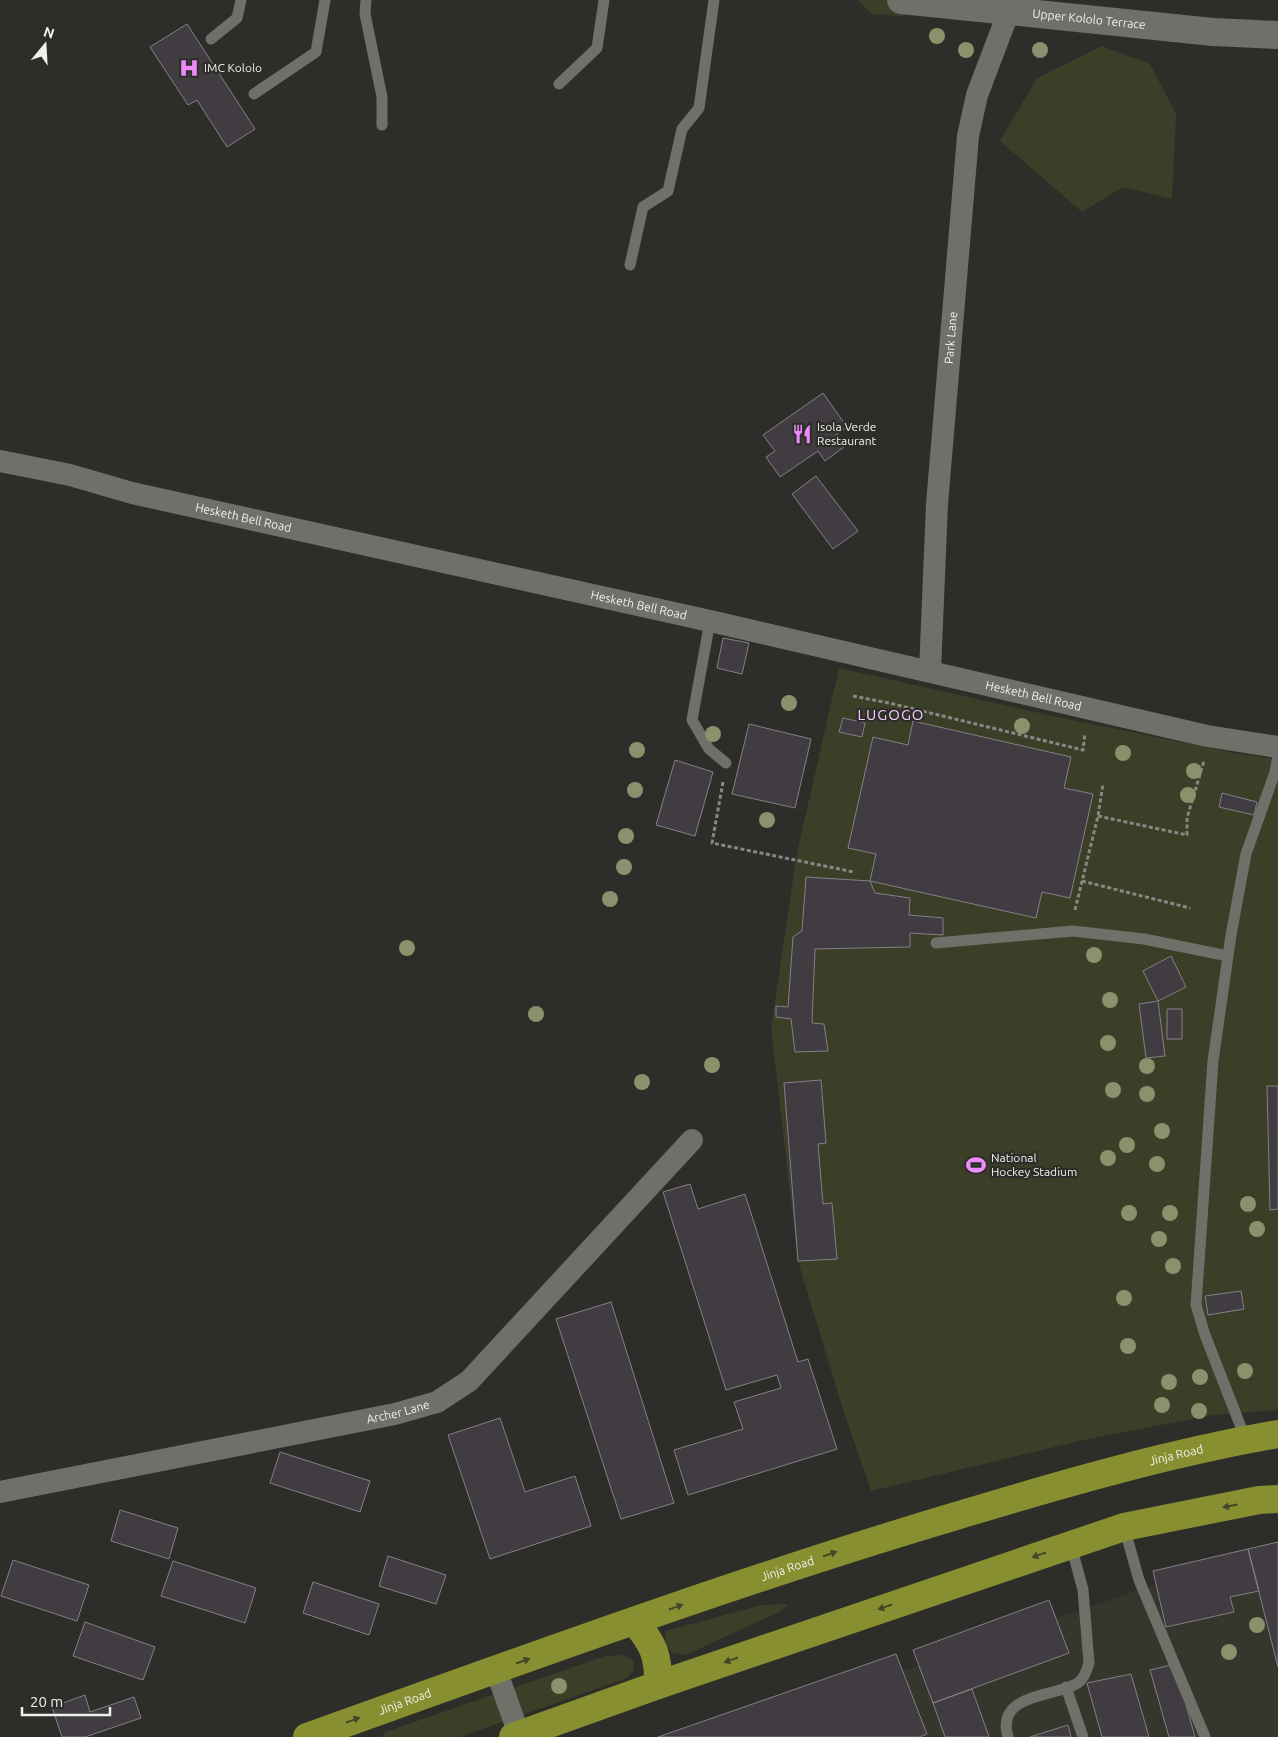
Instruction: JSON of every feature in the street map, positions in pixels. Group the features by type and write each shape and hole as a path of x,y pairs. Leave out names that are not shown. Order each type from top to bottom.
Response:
{"highway":[{"name":"Jinja Road","path":"307,1737 634,1621 862,1544 1019,1497 1153,1460 1278,1434"},
{"path":"518,1736 658,1685 1124,1527 1259,1500 1278,1499"},
{"path":"634,1621 653,1646 659,1664 658,1685"}],"main road":[{"name":"Upper Kololo Terrace","path":"901,0 1214,32 1278,35"}],"street":[{"name":"Park Lane","path":"930,671 937,504 968,136 977,95 1009,11"},
{"name":"Hesketh Bell Road","path":"0,461 70,475 132,493 710,621 1207,736 1278,747"},
{"name":"Archer Lane","path":"0,1492 328,1429 437,1402 470,1381 692,1140"},
{"path":"496,1670 518,1736"}],"lane":[{"path":"211,38 237,18 241,0"},
{"path":"254,94 316,52 325,0"},
{"path":"366,0 365,14 382,97 382,125"},
{"path":"559,84 597,48 604,0"},
{"path":"630,265 643,207 668,191 682,129 699,108 714,0"},
{"path":"710,621 692,720 709,749 726,763"},
{"path":"1246,1440 1205,1335 1196,1305 1213,1061 1228,956 1246,854 1275,772 1278,756"},
{"path":"936,943 1073,931 1144,939 1228,956"},
{"path":"1124,1527 1138,1580 1205,1737"},
{"path":"1008,1737 1005,1725 1009,1713 1018,1703 1078,1682 1086,1673 1089,1663 1083,1590 1071,1544"},
{"path":"1066,1687 1083,1737"}],"path":[{"path":"853,696 1083,750 1087,726"},
{"path":"1098,816 1187,835 1187,818 1207,753"},
{"path":"726,763 712,843 854,872"},
{"path":"1073,931 1082,881 1104,784"},
{"path":"1082,881 1190,908"}],"shaded area":[{"path":"1276,1543 1278,1544 1278,1737 711,1737"}],"green space":[{"path":"858,0 925,0 902,16 872,14"},
{"path":"1102,46 1150,64 1176,114 1172,199 1123,187 1082,212 1000,141 1037,78"},
{"path":"839,668 1048,715 1234,753 1278,759 1278,1410 1213,1415 1088,1439 871,1491 841,1403 798,1261 771,1028 797,853"},
{"path":"788,1604 781,1611 686,1655 673,1653 664,1645 666,1631 762,1605"},
{"path":"622,1655 633,1660 634,1670 627,1678 460,1737 383,1737 385,1732 605,1656"}],"building":[{"path":"187,24 255,129 227,147 197,100 188,105 150,47"},
{"path":"823,393 847,427 836,435 844,447 825,461 818,451 780,477 766,457 775,451 763,435"},
{"path":"816,476 858,531 833,549 792,494"},
{"path":"723,638 749,643 742,674 717,668"},
{"path":"843,718 865,723 862,737 839,732"},
{"path":"913,721 1071,757 1064,788 1093,794 1070,898 1042,892 1036,918 870,881 876,854 848,848 873,737 908,745"},
{"path":"749,724 811,739 795,808 732,794"},
{"path":"675,760 713,772 695,836 656,825"},
{"path":"1222,793 1257,802 1254,815 1219,807"},
{"path":"806,877 870,881 875,893 910,898 909,915 943,918 943,935 910,933 910,947 815,949 812,1023 824,1024 828,1051 795,1052 791,1019 776,1017 776,1006 788,1007 793,937 802,931"},
{"path":"1171,956 1186,987 1158,1001 1143,971"},
{"path":"1158,1001 1165,1056 1146,1058 1139,1004"},
{"path":"1167,1009 1182,1009 1182,1039 1167,1039"},
{"path":"821,1080 826,1143 818,1144 823,1204 832,1203 837,1259 798,1261 784,1083"},
{"path":"1267,1086 1278,1086 1278,1209 1270,1210"},
{"path":"690,1184 698,1209 745,1194 798,1362 808,1359 837,1449 688,1495 674,1450 743,1429 734,1402 781,1388 777,1375 726,1390 663,1192"},
{"path":"1241,1291 1244,1309 1208,1315 1205,1296"},
{"path":"611,1302 674,1503 621,1519 556,1319"},
{"path":"500,1418 525,1492 575,1476 591,1526 490,1559 448,1435"},
{"path":"280,1452 370,1481 360,1512 270,1483"},
{"path":"120,1510 178,1528 169,1559 111,1541"},
{"path":"1278,1542 1278,1667 1248,1549"},
{"path":"1248,1549 1259,1591 1230,1597 1234,1612 1166,1627 1153,1571"},
{"path":"388,1556 446,1575 436,1604 379,1586"},
{"path":"13,1560 89,1585 77,1621 1,1596"},
{"path":"173,1561 256,1588 245,1623 161,1596"},
{"path":"313,1582 379,1604 369,1635 303,1613"},
{"path":"1049,1600 1069,1653 933,1703 913,1650"},
{"path":"85,1622 155,1647 143,1680 73,1656"},
{"path":"896,1654 927,1734 919,1737 658,1737"},
{"path":"1175,1664 1195,1737 1169,1737 1150,1670"},
{"path":"1131,1674 1149,1737 1102,1737 1087,1683"},
{"path":"972,1689 989,1737 945,1737 933,1703"},
{"path":"85,1695 90,1712 134,1697 141,1718 85,1737 62,1737 52,1707"},
{"path":"1068,1725 1071,1737 1030,1737"}],"place":[{"name":"IMC Kololo","path":"189,68"},
{"name":"Isola Verde Restaurant","path":"802,434"},
{"name":"National Hockey Stadium","path":"976,1165"}],"district":[{"name":"LUGOGO","path":"891,715"}]}
